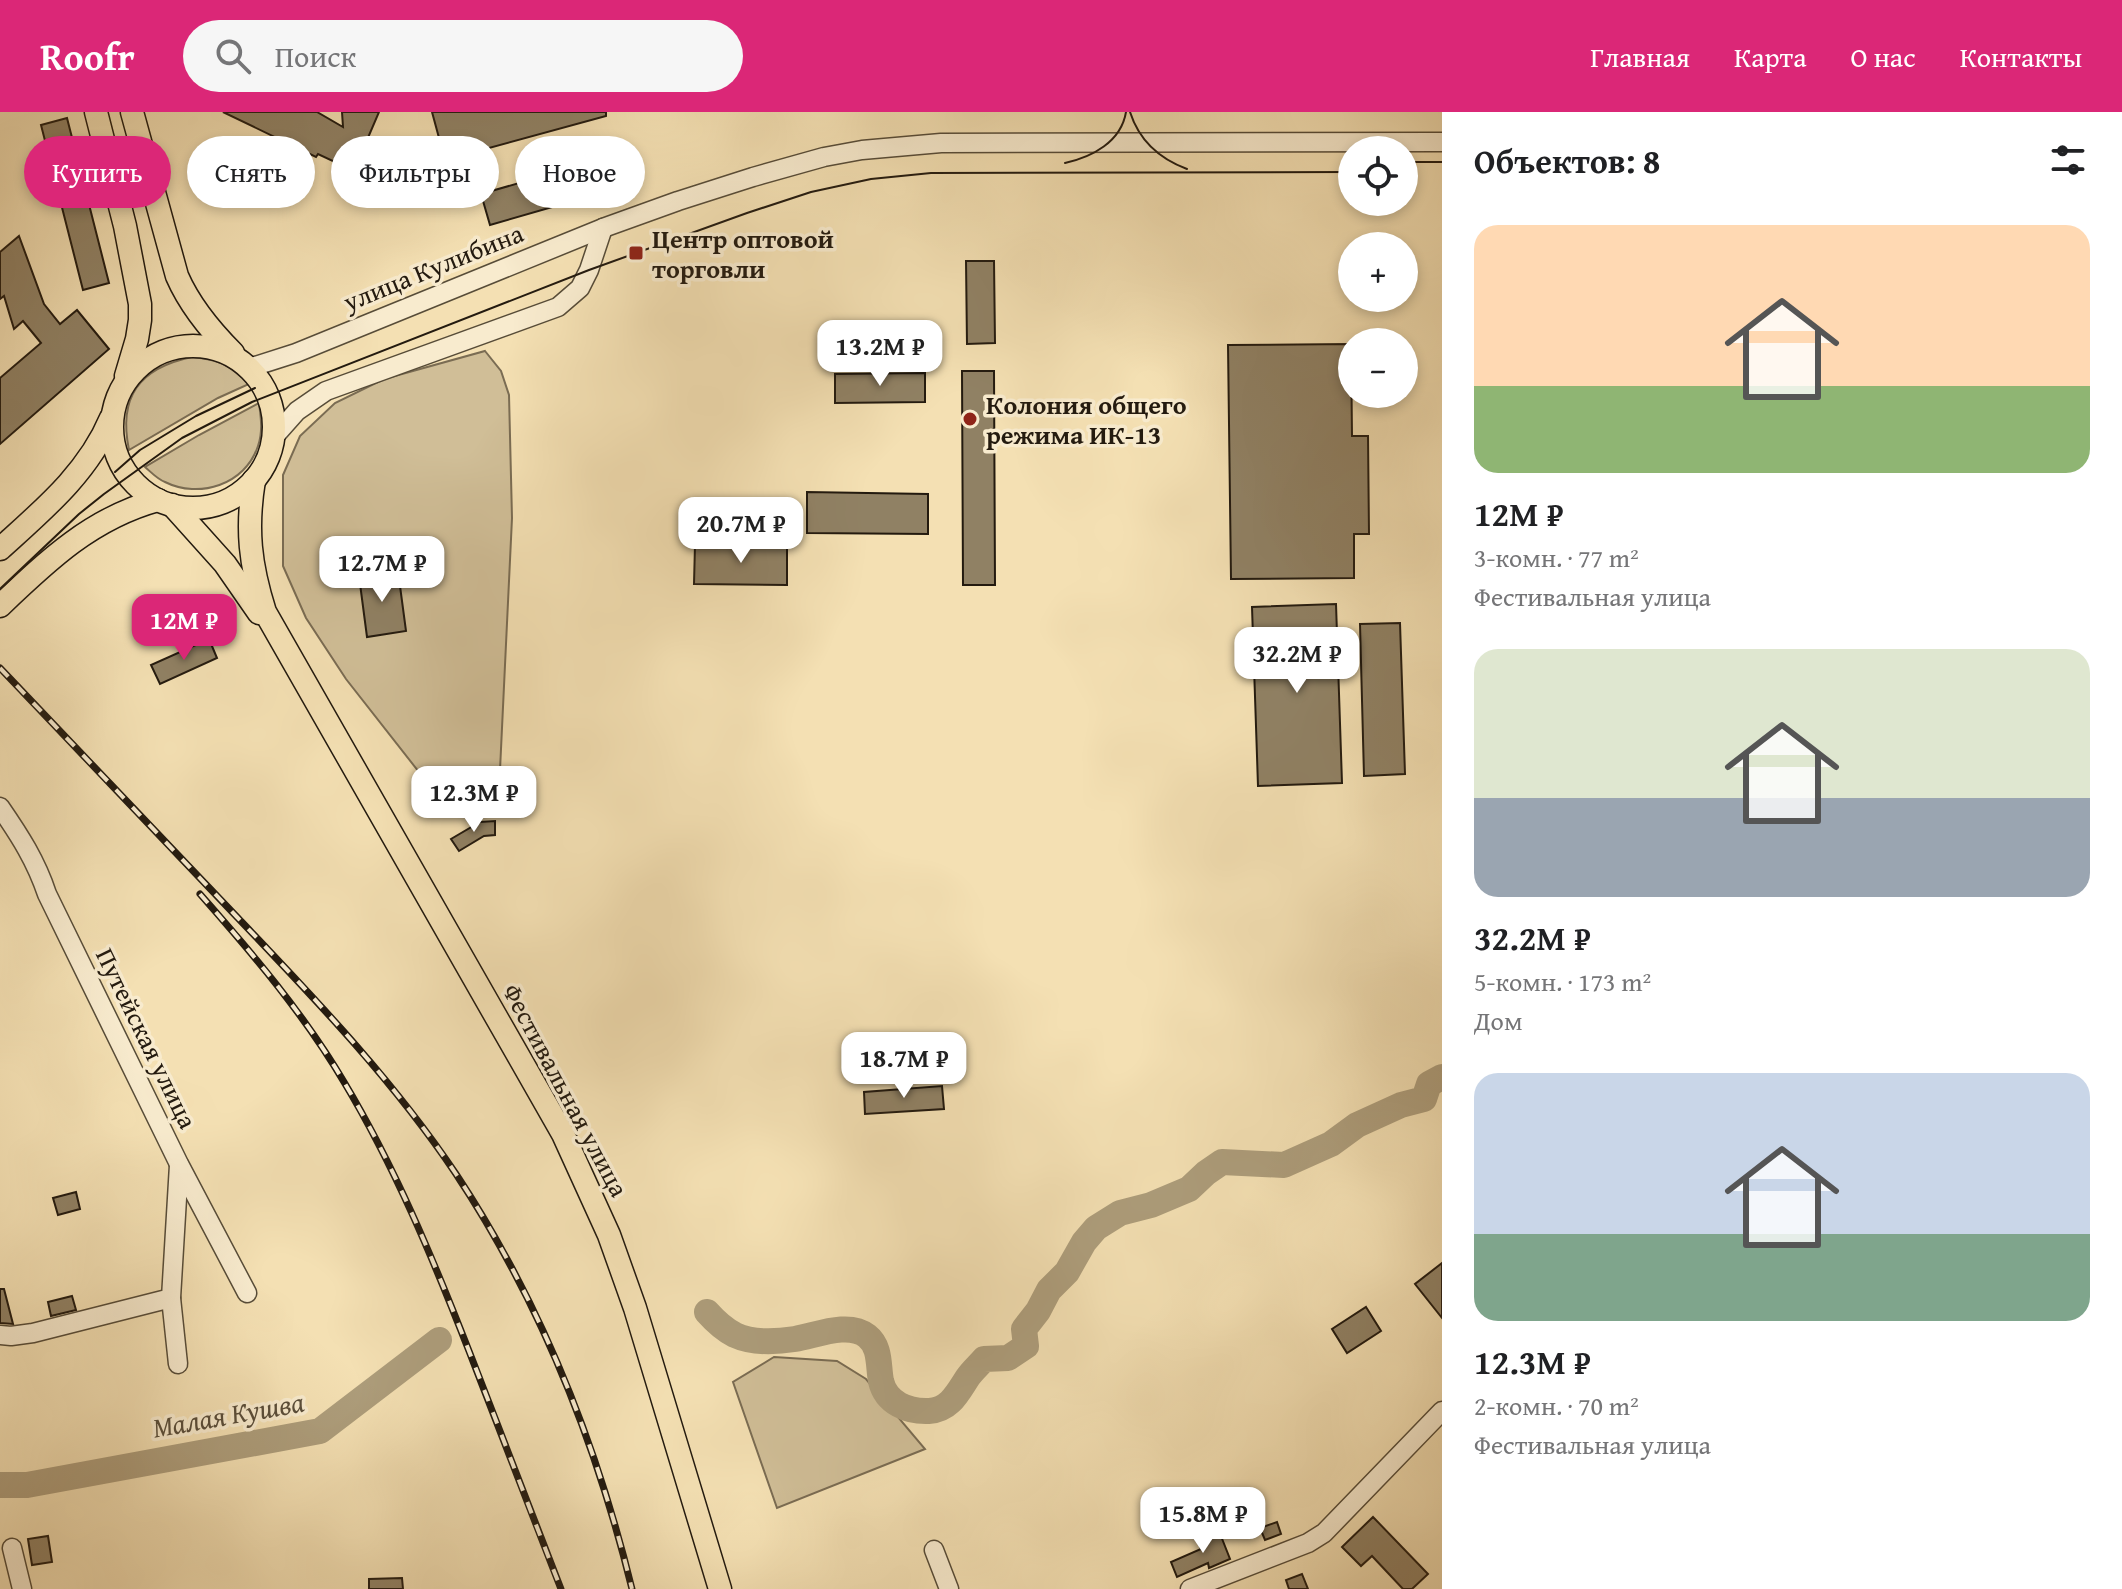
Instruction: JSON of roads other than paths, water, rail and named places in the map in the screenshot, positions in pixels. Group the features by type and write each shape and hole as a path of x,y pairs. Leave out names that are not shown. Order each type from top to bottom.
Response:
{"main road":[{"path":"0,549 67,487 100,441 113,413 134,349 140,304 125,226 96,112"},
{"path":"113,413 113,442 122,467 140,488 165,502 199,507 217,504 240,493 254,480 268,457 273,438 273,415 268,396 259,380 197,312 181,284 170,255 132,112"},
{"path":"121,389 141,364 172,348 200,346 220,350 244,364"},
{"name":"Фестивальная улица","path":"254,480 249,540 265,612 563,1134 586,1183 609,1235 635,1308 720,1589"},
{"path":"0,606 82,533 121,512 165,502"},
{"name":"Фестивальная улица","path":"165,502 225,564 286,650"}],"street":[{"name":"улица Кулибина","path":"244,364 323,342 603,228 678,201 790,166 862,150 966,143 1442,142"},
{"path":"273,438 297,411 326,391 558,307 580,288 603,228"},
{"name":"Путейская улица","path":"0,807 39,869 47,894 179,1164 247,1293"},
{"path":"178,1364 171,1298 179,1164"},
{"path":"0,1335 33,1333 171,1298"},
{"path":"1190,1589 1308,1543 1324,1533 1442,1411"},
{"path":"12,1548 22,1589"},
{"path":"934,1550 949,1589"}],"waterway":[{"name":"Малая Кушва","path":"707,1312 731,1333 756,1341 788,1340 841,1330 859,1332 875,1346 881,1381 888,1395 899,1405 913,1410 936,1410 953,1399 984,1359 1008,1358 1026,1346 1024,1329 1096,1228 1120,1213 1151,1205 1189,1189 1222,1162 1284,1165 1331,1144 1357,1125 1401,1105 1424,1099 1429,1084 1442,1077"},
{"name":"Малая Кушва","path":"0,1485 27,1485 320,1431 439,1340"}],"tram line":[{"path":"1065,163 1085,157 1112,140 1126,112"},
{"path":"1130,112 1145,140 1168,160 1187,169"},
{"path":"1418,162 1442,162"},
{"path":"0,589 104,494 182,438 252,402 589,270 811,192 871,179 931,173 1338,172"},
{"path":"115,472 140,450 196,416 255,388"}],"railway":[{"path":"0,668 324,1010 380,1073 432,1139 486,1222 539,1322 583,1427 618,1534 632,1589"},
{"path":"200,894 295,1008 363,1114 441,1282 561,1589"}],"place":[{"name":"Центр оптовой торговли","path":"636,253"},
{"name":"Колония общего режима ИК-13","path":"970,419"}]}
